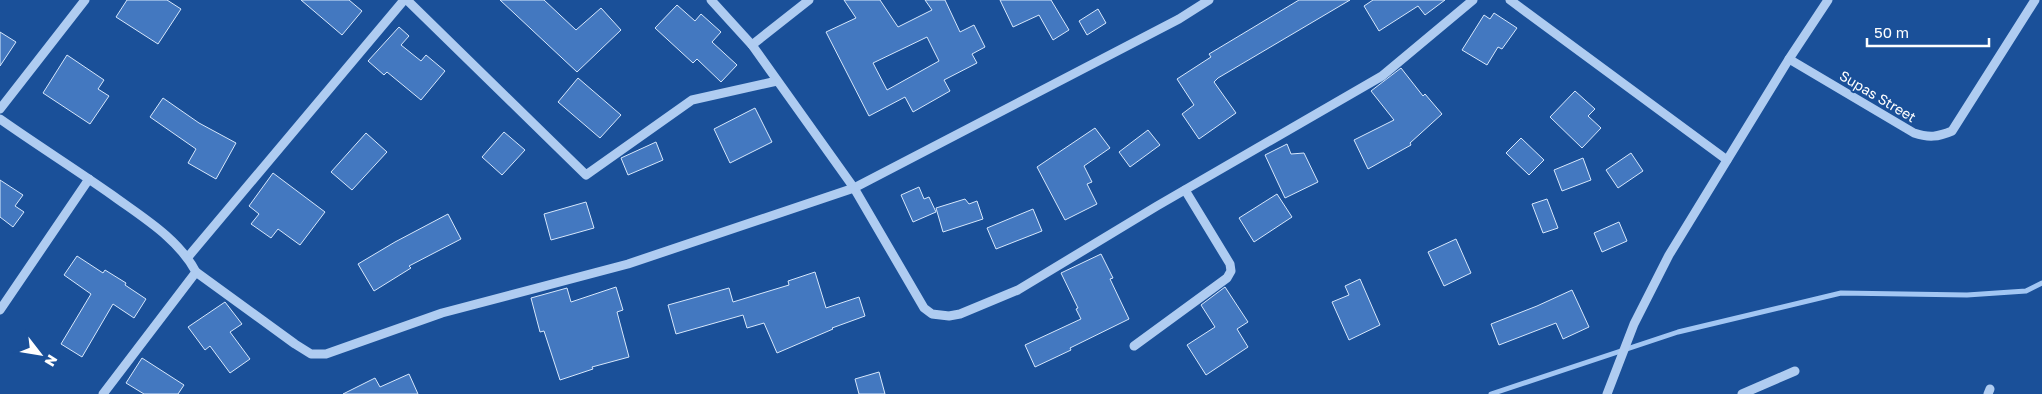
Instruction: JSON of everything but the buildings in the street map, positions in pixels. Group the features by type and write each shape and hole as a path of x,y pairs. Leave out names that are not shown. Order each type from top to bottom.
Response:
{"street":[{"path":"0,109 85,0"},
{"path":"188,257 405,0 586,176 692,100 777,81"},
{"path":"711,0 752,45 854,188 924,308 932,314 948,316 1018,290 1185,190 1382,76 1473,0"},
{"path":"752,45 809,0"},
{"path":"0,119 144,218 175,243 188,257 196,272 295,344 311,354 326,354 442,313 628,264 854,188 1179,20 1209,0"},
{"path":"1510,0 1727,160"},
{"path":"1608,394 1634,324 1669,255 1789,59 1828,0"},
{"name":"Supas Street","path":"1789,59 1914,133 1926,137 1939,137 1952,131 2035,0"},
{"path":"0,310 88,179"},
{"path":"1134,346 1227,278 1231,271 1230,264 1185,190"},
{"path":"103,394 196,272"},
{"path":"1742,394 1795,371"}],"waterway":[{"path":"1491,394 1678,332 1841,293 1967,295 2026,291 2042,283"}]}
